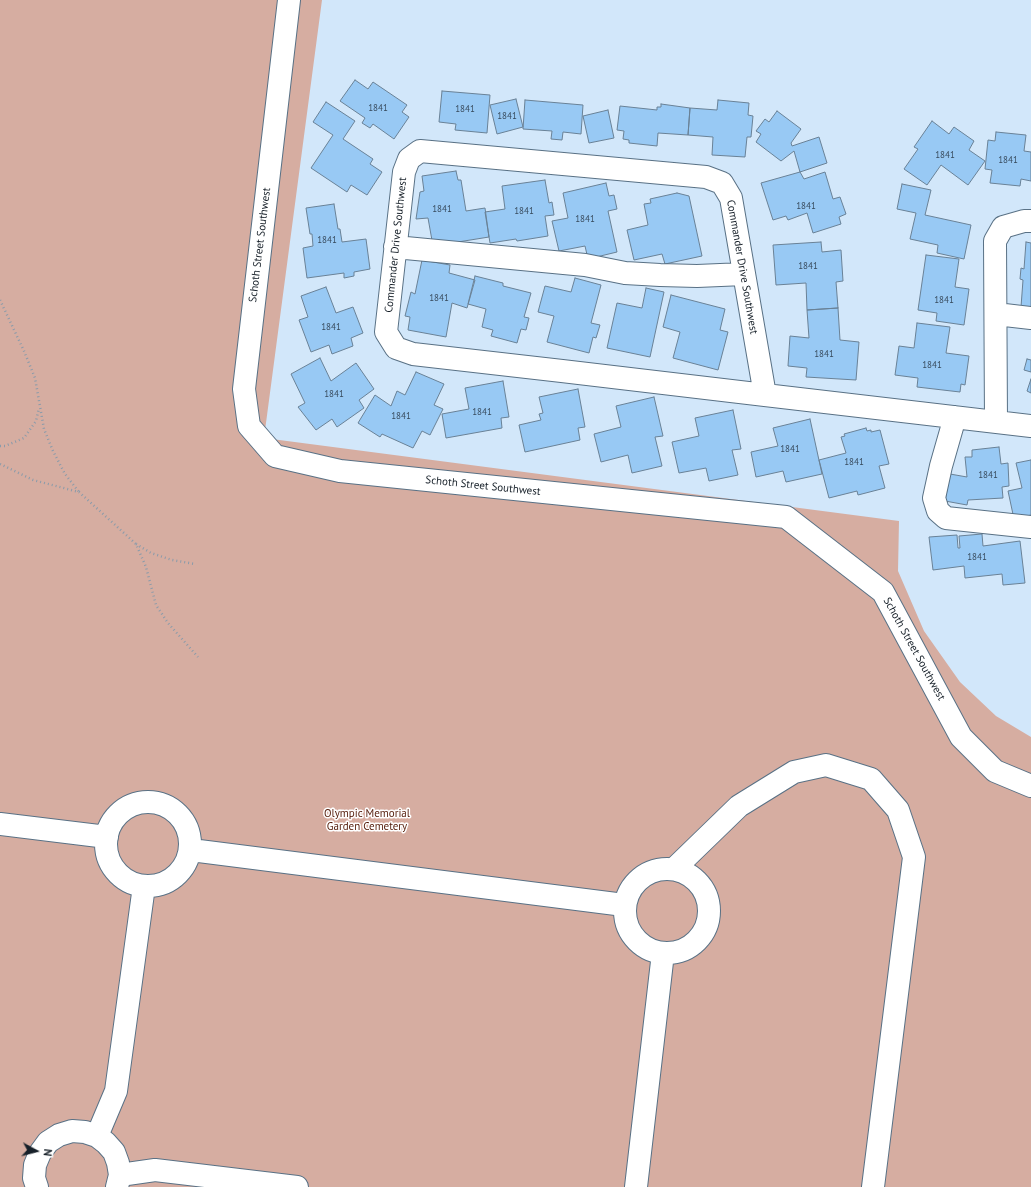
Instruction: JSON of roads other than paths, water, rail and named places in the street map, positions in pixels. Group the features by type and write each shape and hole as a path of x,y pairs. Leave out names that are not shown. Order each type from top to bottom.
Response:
{"street":[{"name":"Schoth Street Southwest","path":"289,0 244,389 249,426 275,456 340,472 786,517 883,592 961,736 995,772 1031,786"},
{"name":"Commander Drive Southwest","path":"765,395 731,198 722,183 706,177 420,151 409,159 404,172 386,332 396,348 413,354 1031,426"},
{"path":"996,422 995,241 1003,227 1024,220 1031,221"},
{"path":"396,247 585,265 625,273 697,276 744,274"},
{"path":"996,314 1031,318"},
{"path":"955,417 941,466 934,498 938,511 946,518 1031,527"},
{"path":"674,869 739,806 794,772 826,765 871,779 898,810 914,857 873,1187"},
{"path":"158,802 172,808 178,813 186,825 190,835 191,850 188,859 180,872 170,880 156,886 144,886 121,876 112,866 107,852 108,832 112,821 122,810 136,803 158,802"},
{"path":"0,824 107,838"},
{"path":"191,850 624,905"},
{"path":"659,869 674,869 686,873 696,880 704,891 708,903 709,916 705,928 698,939 688,947 676,952 664,953 651,950 640,943 632,934 626,922 624,905 635,883 646,874 659,869"},
{"path":"97,1136 116,1091 144,886"},
{"path":"636,1187 664,953"},
{"path":"37,1187 34,1178 35,1165 40,1152 48,1142 59,1135 72,1132 85,1132 97,1136 106,1143 114,1152 118,1163 118,1181 155,1170 297,1187"}],"park label":[{"name":"Olympic Memorial Garden Cemetery","path":"367,820"}]}
